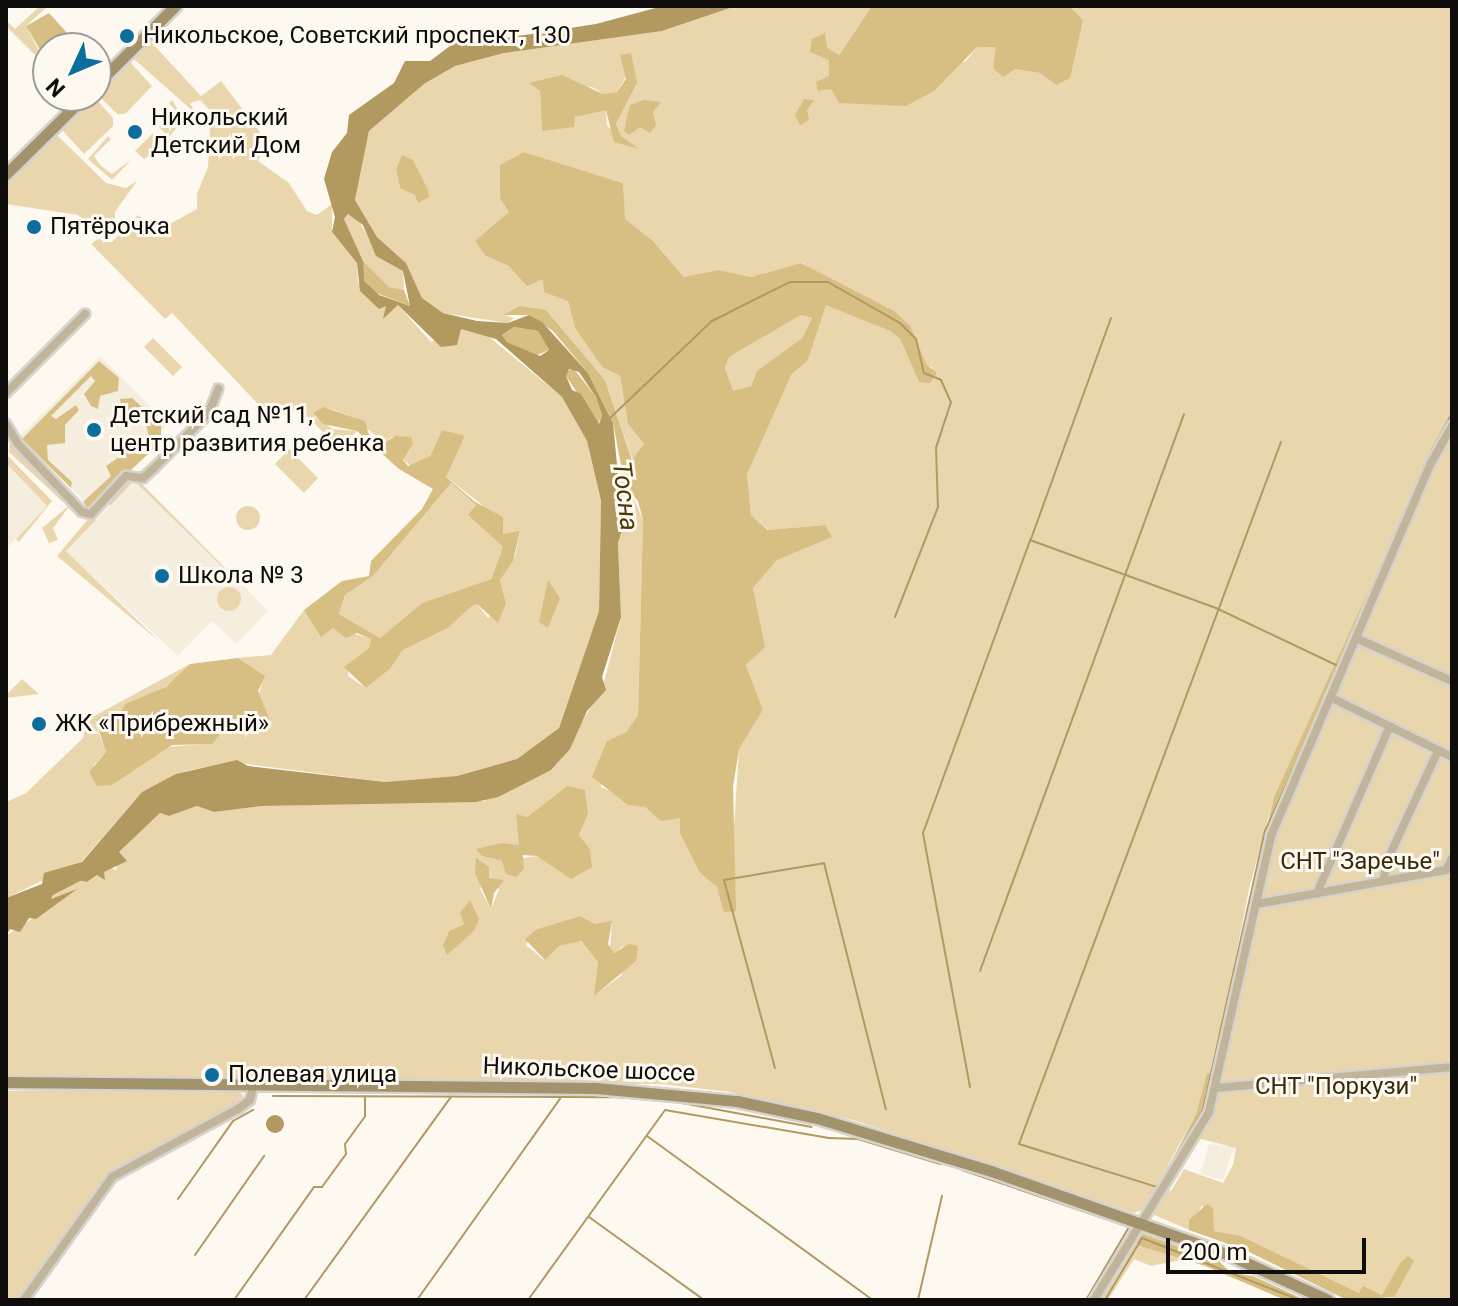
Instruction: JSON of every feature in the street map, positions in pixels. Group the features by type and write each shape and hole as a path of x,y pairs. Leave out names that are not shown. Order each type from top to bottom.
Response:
{"main road":[{"path":"112,69 175,6"},
{"path":"6,174 69,112"},
{"name":"Никольское шоссе","path":"6,1082 619,1089 737,1101 905,1143 1141,1222 1328,1300"}],"street":[{"path":"6,393 85,314"},
{"path":"6,424 18,444 87,514 126,476 143,478 209,413 218,389"},
{"path":"1094,1300 1209,1112 1217,1088 1271,836 1431,463 1452,426"},
{"path":"1358,639 1452,681"},
{"path":"1332,698 1452,757"},
{"path":"1317,893 1390,726"},
{"path":"1383,881 1388,859 1438,751"},
{"path":"1257,904 1446,870 1452,858"},
{"path":"1217,1088 1452,1067"},
{"path":"24,1300 112,1177 238,1109 250,1100 253,1086"}],"shaded area":[{"path":"663,6 736,6 662,31 504,53 455,66 424,84 369,131 355,200 377,237 406,263 422,298 443,313 477,321 508,323 529,315 542,322 588,373 613,423 623,527 618,543 621,617 602,677 606,690 587,711 570,749 551,770 498,797 476,802 263,806 214,812 197,806 169,816 160,813 119,852 127,861 104,872 105,880 97,875 87,882 69,878 59,882 51,899 77,889 36,919 29,918 20,932 10,929 6,936 6,898 42,884 44,873 82,862 142,792 176,774 237,760 248,766 385,782 457,776 517,759 559,728 599,611 601,501 587,441 562,397 496,339 461,329 457,345 441,347 398,305 383,319 386,306 379,309 360,291 357,263 332,232 335,217 324,179 332,152 347,133 349,115 394,83 405,61 430,61 450,46 454,35 465,44 596,24","holes":["348,214 363,225 376,256 403,271 410,306 379,295 364,281 363,261 344,219","514,327 538,331 549,350 540,356 507,342 502,335","569,369 579,372 596,397 602,415 599,424 581,394 572,390 566,376"]},
{"path":"872,6 1069,6 1083,20 1070,78 1056,85 1040,73 1015,69 1003,77 993,68 996,47 977,47 934,91 906,106 839,103 831,89 818,91 816,82 829,76 829,60 810,52 812,39 825,33 827,48 839,55"},
{"path":"49,13 66,32 32,32 32,36 26,26"},
{"path":"631,53 637,83 616,124 621,136 639,149 614,142 606,110 575,117 574,127 542,131 540,91 529,83 562,75 603,94 617,92 626,79 620,55"},
{"path":"804,99 814,100 807,110 809,120 800,125 795,115"},
{"path":"644,100 661,102 653,112 656,125 650,133 640,127 629,135 624,131 630,105"},
{"path":"524,152 623,183 625,219 653,241 684,277 719,270 751,277 801,263 894,311 911,327 926,364 937,373 930,383 919,382 900,339 890,331 826,305 808,360 791,375 747,474 751,515 768,530 825,525 832,537 777,560 753,588 765,647 746,665 763,710 739,749 733,787 736,911 724,912 717,887 700,873 680,833 680,818 661,821 645,807 628,805 592,777 607,741 626,732 638,715 643,520 638,501 625,486 613,423 588,373 553,331 529,315 503,315 520,306 546,310 605,380 632,460 644,444 628,424 620,376 602,367 575,328 568,301 544,292 543,279 527,286 509,266 486,256 475,241 509,212 500,198 500,165","holes":["801,315 812,318 802,338 757,371 751,386 733,391 725,368 729,357"]},
{"path":"402,155 413,160 428,190 429,197 418,203 415,195 400,188 396,170"},
{"path":"363,261 389,287 404,290 410,306 371,291 363,280"},
{"path":"514,327 538,331 549,350 537,355 507,342 502,335"},
{"name":"Детский сад №11, центр развития ребенка","path":"100,356 168,424 88,505 20,436"},
{"path":"99,361 119,378 118,391 100,396 98,409 91,406 84,394 95,381 91,376 51,416 56,419 76,405 79,410 65,425 65,443 47,445 48,460 72,482 71,488 22,439"},
{"path":"574,369 596,397 602,415 598,424 566,376 566,371"},
{"path":"132,398 161,424 161,442 89,509 83,502 111,476 106,466 149,437 146,424 121,406 120,399"},
{"path":"323,407 365,421 369,435 383,443 396,436 411,437 413,443 403,460 408,466 430,456 442,430 465,436 446,477 475,502 503,517 503,534 520,531 513,561 500,580 506,603 498,623 477,604 472,606 448,628 403,650 390,669 366,688 344,667 369,648 371,639 357,633 346,638 333,628 321,637 304,610 342,581 369,576 371,561 422,509 433,489 399,469 357,431 323,424 313,413","holes":["451,483 476,505 468,515 503,547 491,579 422,603 380,638 339,614 345,595 373,576"]},
{"path":"6,463 47,506 6,549"},
{"name":"Школа № 3","path":"134,481 268,611 236,644 212,621 178,656 66,551"},
{"path":"548,580 560,598 548,628 539,622"},
{"path":"1373,593 1268,835 1222,1034 1218,1035 1274,797 1367,594"},
{"path":"238,658 265,676 258,691 269,718 267,728 262,732 244,719 233,719 212,744 172,745 112,785 97,786 89,772 106,752 96,721 100,716 120,714 125,704 166,687 190,664"},
{"path":"567,786 585,790 588,814 579,835 590,849 592,867 571,879 537,856 523,855 524,869 516,877 506,874 502,861 482,856 476,849 502,843 519,845 516,814 527,817"},
{"path":"476,858 489,867 489,878 504,880 494,893 491,909 475,873"},
{"path":"470,900 479,919 474,931 447,955 443,945 449,931 464,924 460,913"},
{"path":"580,916 595,924 612,921 608,944 614,953 629,944 638,946 636,961 594,996 598,962 581,941 559,946 545,960 525,939 537,929"},
{"path":"1207,1073 1213,1074 1206,1111 1157,1190 1196,1114"},
{"path":"275,1115 284,1124 275,1133 266,1124"},
{"path":"1209,1144 1234,1147 1223,1180 1200,1174"},
{"path":"1207,1204 1213,1208 1214,1231 1241,1236 1359,1293 1363,1286 1382,1295 1401,1262 1408,1256 1414,1261 1394,1297 1347,1300 1245,1250 1189,1230 1189,1220"},
{"path":"1143,1234 1220,1262 1231,1273 1253,1276 1305,1300 1285,1300 1205,1266 1140,1246 1135,1241"}],"green space":[{"path":"40,6 48,6 26,26 32,37 32,52 6,26 6,20 15,29"},
{"path":"736,6 872,6 838,56 812,39 829,60 829,76 818,91 966,61 977,47 996,47 998,56 1015,69 1040,73 1056,85 1073,13 1069,6 1452,6 1452,422 1274,797 1249,889 1213,1074 1207,1074 1196,1114 1144,1209 1134,1213 853,1120 729,1092 662,1084 6,1080 6,936 73,891 51,899 59,882 69,878 87,882 109,867 116,870 119,852 160,813 169,816 197,806 214,812 263,806 484,801 558,763 603,686 621,617 618,543 623,527 616,482 621,469 643,520 638,715 626,732 607,741 601,787 645,807 661,820 680,818 700,873 717,887 723,902 732,859 739,749 763,710 746,665 764,647 753,588 777,560 825,525 769,530 751,515 747,474 764,429 791,375 808,360 826,304 890,331 900,339 919,382 933,368 926,365 911,327 802,263 751,277 719,270 685,278 653,241 624,219 623,183 524,152 509,212 486,256 543,279 568,301 575,328 602,367 620,376 628,424 644,444 633,461 605,380 546,310 504,315 514,318 508,323 443,313 422,298 406,263 377,237 355,200 369,131 424,84 455,66 504,53 662,31","holes":["632,66 637,83 616,124 621,136 637,148 607,126 606,110 588,112 542,131 540,91 530,83 592,87 603,94 617,92","413,160 422,184 400,188 396,170","567,786 588,814 579,835 590,849 563,871 537,856 502,861 482,856 478,849 519,845 527,817","489,867 489,879 499,889 491,909 480,889","580,916 595,924 612,922 610,949 615,953 623,946 622,975 595,995 598,961 580,941 559,946 544,960 526,945 537,929","464,924 474,931 459,944 443,945 449,931"]},
{"path":"151,42 201,96 221,81 262,135 265,146 258,161 289,183 307,211 317,215 332,204 332,232 357,263 358,282 368,299 386,306 384,317 398,305 431,342 461,329 488,336 562,397 587,441 601,502 599,611 559,728 517,759 457,776 385,782 232,762 186,771 142,792 81,862 6,898 6,802 26,793 83,738 87,720 190,664 175,681 97,728 106,752 93,766 112,785 167,747 206,744 233,720 244,719 263,732 269,723 258,697 264,676 238,658 271,655 304,610 319,632 333,628 372,639 369,649 348,664 348,676 366,688 390,669 403,650 448,628 472,606 477,604 488,618 506,603 500,580 515,556 520,532 503,534 481,504 445,476 465,437 442,430 430,456 413,467 403,460 407,438 392,437 383,443 356,418 334,410 326,408 314,416 333,429 357,431 341,449 298,408 272,419 172,313 165,319 91,244 98,239 112,242 138,215 157,231 197,209 197,194 208,167 211,111 200,100 190,103 195,113 134,59"},
{"path":"130,62 152,86 125,114 117,114 112,109 112,79"},
{"path":"172,100 184,119 169,137 159,127 175,110 169,103"},
{"path":"79,112 108,112 113,118 113,126 84,154 62,130"},
{"path":"153,133 160,148 144,159 135,151"},
{"path":"57,135 106,183 126,188 137,181 115,212 115,226 95,228 78,215 6,204 6,184"},
{"path":"108,136 111,139 94,156 100,165 112,174 132,159 112,180 88,159"},
{"path":"348,213 355,214 376,251 403,271 404,290 389,287 363,261 344,219"},
{"path":"801,315 812,318 802,338 757,371 751,386 733,392 725,368 729,357"},
{"path":"153,338 182,367 173,376 144,347"},
{"path":"1452,426 1452,1300 1388,1300 1394,1297 1387,1287 1382,1295 1367,1288 1359,1293 1241,1236 1214,1231 1202,1205 1189,1230 1152,1214 1165,1188 1171,1191 1184,1169 1223,1183 1233,1165 1236,1148 1194,1137 1209,1112 1271,836"},
{"path":"10,440 63,497 63,502 9,452"},
{"path":"289,449 318,478 304,493 275,464"},
{"path":"6,454 52,501 19,542 16,539 47,506 6,463"},
{"path":"129,477 137,479 268,611 134,481 110,506 107,502"},
{"path":"451,483 476,505 469,515 503,547 491,579 422,603 380,638 339,614 345,595 373,576"},
{"path":"71,504 53,528 58,540 49,543 42,528"},
{"path":"248,506 257,509 260,518 257,527 248,530 239,527 236,518 239,509"},
{"path":"89,518 96,520 66,551 160,642 57,556"},
{"path":"229,587 240,594 241,599 234,610 229,611 218,604 217,599 224,588"},
{"path":"22,679 39,694 6,698 6,695"},
{"path":"6,1091 238,1091 243,1095 236,1106 131,1161 108,1177 21,1300 6,1300"},
{"path":"1141,1231 1218,1258 1220,1262 1143,1234 1140,1246 1186,1259 1151,1266 1134,1259 1108,1300 1097,1300"}],"waterway":[{"path":"610,418 712,321 790,282 828,282 900,323 916,339 924,373 941,380 951,402 936,448 938,507 895,617"},
{"path":"1031,539 1111,318"},
{"path":"1375,584 1425,463 1452,413"},
{"path":"980,971 1184,414"},
{"path":"1281,442 1019,1144 1157,1187 1203,1110 1265,831 1321,709"},
{"path":"970,1087 923,833 1030,540 1216,608 1340,667"},
{"path":"775,1068 724,880 824,863 886,1109"},
{"name":"Тосна","path":"44,893 84,872"},
{"path":"273,1096 612,1097 666,1100 812,1127"},
{"path":"234,1300 314,1187 322,1187 346,1154 345,1144 365,1116 365,1097"},
{"path":"304,1300 451,1097"},
{"path":"417,1300 560,1099"},
{"path":"178,1199 233,1121 253,1110"},
{"path":"528,1300 665,1110 828,1138 858,1139 940,1164"},
{"path":"647,1136 873,1300"},
{"path":"195,1255 264,1156"},
{"path":"962,1170 1129,1227 1086,1300"},
{"path":"918,1300 942,1196"},
{"path":"589,1217 704,1300"},
{"path":"1105,1300 1142,1238 1299,1300"}],"place":[{"name":"Никольское, Советский проспект, 130","path":"127,36"},
{"name":"Никольский Детский Дом","path":"135,132"},
{"name":"Пятёрочка","path":"34,227"},
{"name":"Детский сад №11, центр развития ребенка","path":"94,430"},
{"name":"Школа № 3","path":"162,576"},
{"name":"ЖК «Прибрежный»","path":"39,724"},
{"name":"Полевая улица","path":"212,1075"}],"park label":[{"name":"СНТ \"Заречье\"","path":"1360,862"},
{"name":"СНТ \"Поркузи\"","path":"1336,1087"}]}
